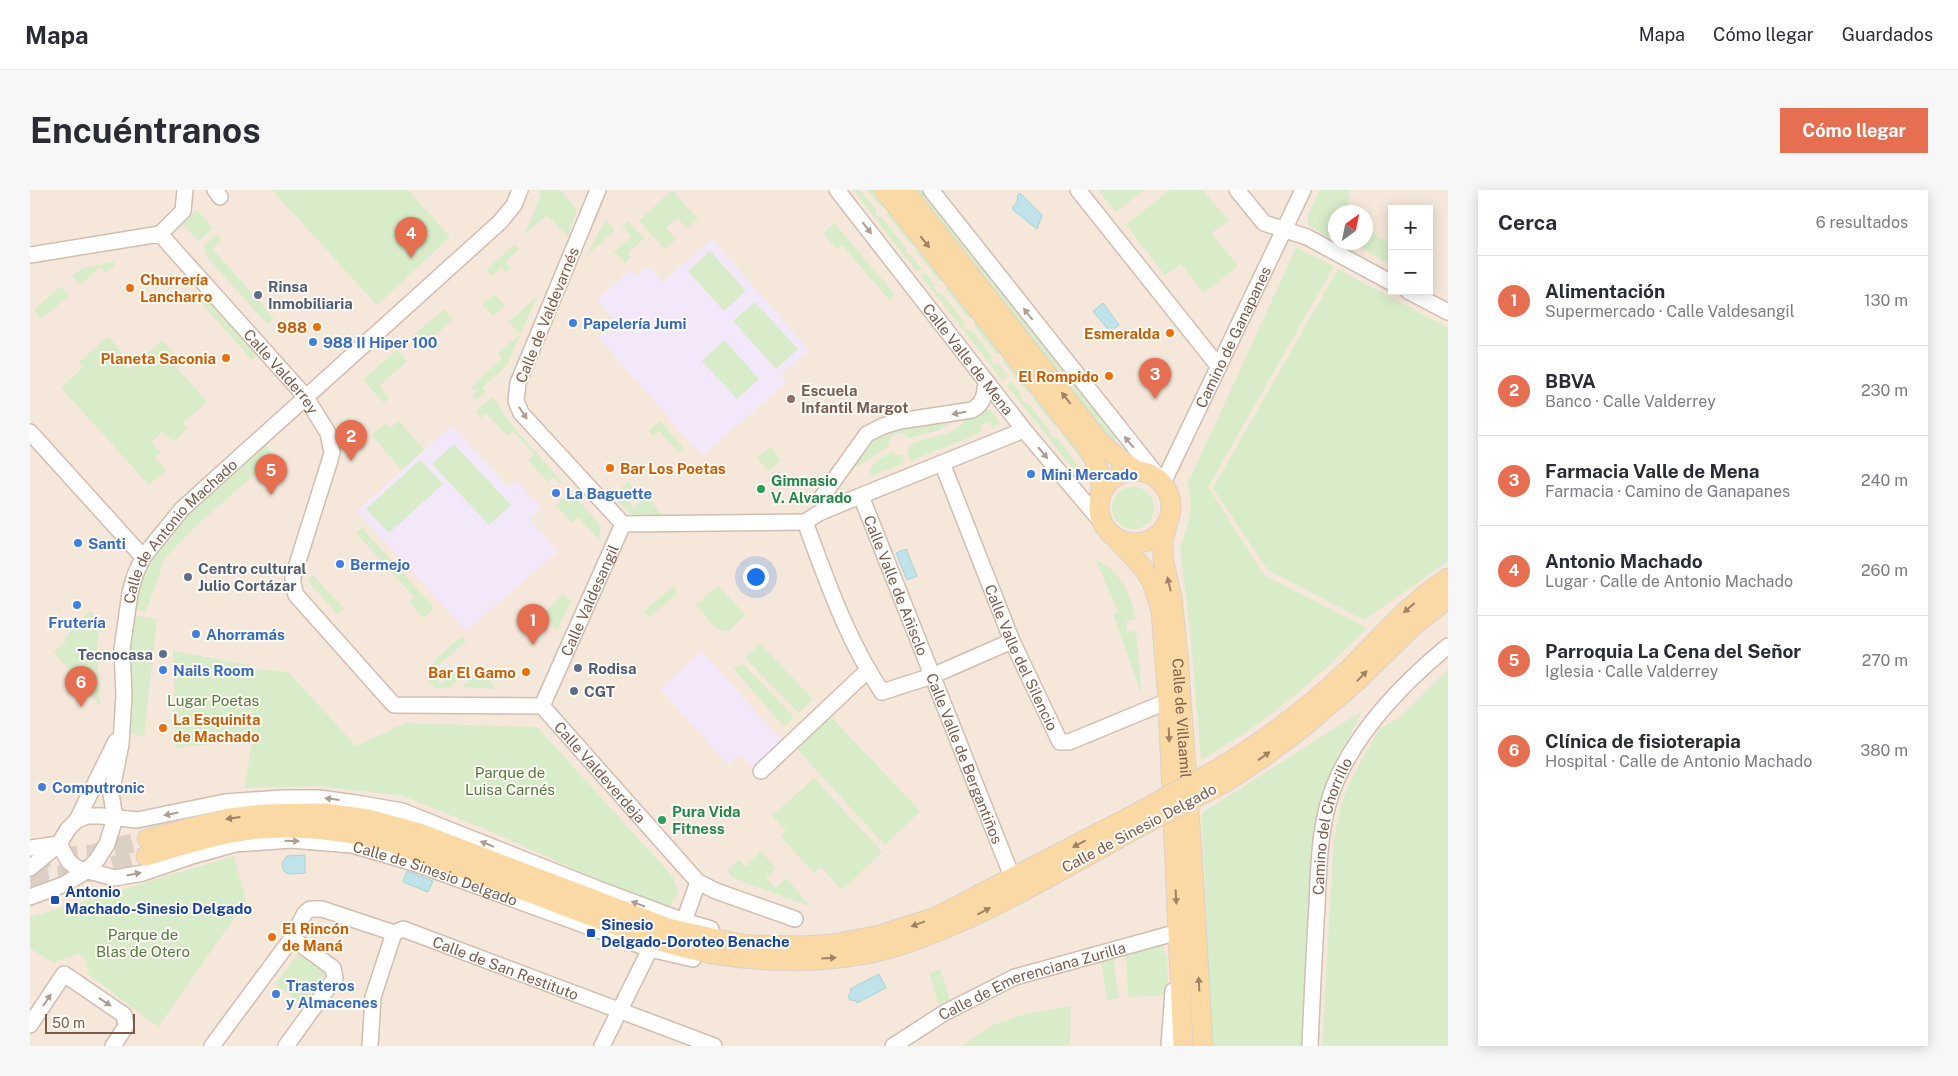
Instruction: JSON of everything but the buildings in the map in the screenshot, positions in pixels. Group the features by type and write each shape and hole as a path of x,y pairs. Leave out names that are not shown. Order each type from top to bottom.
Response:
{"main road":[{"path":"884,190 1087,447 1100,468 1102,481 1099,509 1109,531 1121,540 1134,543 1145,542 1160,533 1167,525 1171,516 1172,504 1161,481 1148,472 1136,470 1115,476 1109,481 1101,494"},
{"path":"904,190 1099,441 1136,470"},
{"name":"Calle de Villaamil","path":"1167,525 1163,541 1164,558 1172,598 1178,656 1203,1041"},
{"name":"Calle de Villaamil","path":"1109,531 1144,569 1152,582 1161,610 1168,701 1183,1046"},
{"name":"Calle de Sinesio Delgado","path":"1220,777 1346,672 1399,616 1448,578"},
{"name":"Calle de Sinesio Delgado","path":"1140,819 978,914 938,932 868,953 780,961 714,954 663,942 390,842 361,834 323,829 263,829 146,848 230,818 289,812 324,813 368,819 419,833 668,928 752,945 796,946 833,944 859,940 928,920 1140,819 1220,777 1262,758 1301,729 1356,682 1429,611 1448,598"}],"street":[{"path":"30,255 160,234 183,211 185,190"},
{"name":"Calle de Antonio Machado","path":"30,897 65,884 86,871 98,860 107,844 115,818 111,794 121,744 124,695 122,649 124,624 135,575 143,557 182,509 500,222 514,205 520,190"},
{"name":"Calle de Valdevarnés","path":"598,190 518,383 516,401 521,413 623,524"},
{"name":"Calle Valle de Mena","path":"837,190 1024,430 1109,531"},
{"path":"931,190 1161,481"},
{"path":"1078,190 1219,367"},
{"path":"1237,190 1264,223 1307,237 1388,281"},
{"name":"Camino de Ganapanes","path":"1161,481 1219,367 1303,190"},
{"name":"Calle Valderrey","path":"160,234 305,396 328,433 332,452 328,470 295,571 294,589 296,595 394,705 542,706"},
{"path":"1416,295 1448,312"},
{"path":"827,509 822,497 867,434 883,426 900,422 972,410 982,402 986,381"},
{"path":"805,522 827,509 1024,430"},
{"path":"30,432 143,557"},
{"name":"Calle Valle del Silencio","path":"942,464 1012,641 1060,742 1069,742 1168,701"},
{"name":"Calle Valle de Añisclo","path":"861,496 932,676"},
{"name":"Calle Valdesangil","path":"542,706 623,524 805,522"},
{"name":"Calle Valle de Bergantiños","path":"805,522 839,614 868,671 882,692 932,676 1009,869"},
{"path":"932,676 1012,641"},
{"name":"Camino del Chorrillo","path":"1310,1046 1320,848 1332,794 1348,759 1371,723 1423,668 1448,646"},
{"path":"760,771 868,671"},
{"name":"Calle Valdeverdeja","path":"542,706 698,882 716,891 795,920"},
{"name":"Calle de Antonio Machado","path":"30,868 60,844 68,829 77,820 122,729"},
{"name":"Calle de Sinesio Delgado","path":"115,818 138,820 225,802 283,798 319,798 356,803 402,812 684,921 716,930 796,946"},
{"path":"77,820 87,816 115,818"},
{"name":"Calle de Sinesio Delgado","path":"86,871 115,878 143,872 235,844 291,840 352,845 414,862 650,949 714,963 746,964 780,961"},
{"path":"30,848 60,844 69,862 77,868 86,871"},
{"path":"684,921 698,882"},
{"name":"Calle de San Restituto","path":"212,1046 292,938 305,913 310,909 316,908 394,932 403,929 714,1046"},
{"path":"370,1046 374,997 394,932"},
{"name":"Calle de Emerenciana Zurilla","path":"893,1046 944,1013 1016,977 1178,933"},
{"name":"Calle de Villaamil","path":"1170,1046 1178,933"},
{"path":"286,1046 335,978 333,968 292,938"},
{"path":"602,1046 650,949"},
{"path":"30,1025 64,974 124,1015 126,1026 113,1046"}],"shaded area":[{"path":"30,190 1448,190 1448,1046 30,1046"},
{"path":"712,239 809,350 781,375 787,382 702,456 598,337 615,321 597,300 630,270 636,276 648,266 663,282"},
{"path":"452,425 508,487 517,481 541,508 529,519 558,552 466,631 357,511"},
{"path":"702,651 783,742 753,769 739,754 728,765 660,689"}],"green space":[{"path":"272,190 408,190 450,237 377,305"},
{"path":"540,190 560,190 577,209 568,237 547,215 524,235 539,201"},
{"path":"672,190 698,219 687,228 677,218 666,228 676,239 665,249 639,221"},
{"path":"853,190 860,190 876,210 876,215 882,218 906,248 905,251 911,255 921,268 917,272"},
{"path":"867,190 877,190 1088,460 1083,461 1062,435 1059,427 1055,427 1033,399 1034,396 1031,392 1026,391 1003,362 1004,358 1000,354 996,354 974,326 975,322 972,318 968,318 946,289 943,281 939,281 916,252 917,248 910,244 887,215 888,212 884,207 881,207"},
{"path":"912,190 924,190 1118,438 1111,443"},
{"path":"1098,190 1144,190 1116,212"},
{"path":"1170,190 1203,190 1229,221 1211,233 1238,266 1204,293 1181,264 1165,275 1126,225"},
{"path":"1320,190 1350,190 1348,205 1328,205 1328,237 1309,226 1307,217"},
{"path":"197,210 213,228 199,241 182,223"},
{"path":"606,219 615,230 586,256"},
{"path":"628,221 644,238 628,253 631,257 625,263 614,252 631,237 622,226"},
{"path":"834,223 894,293 891,302 842,245 837,249 823,234"},
{"path":"1373,233 1388,243 1388,264 1366,250 1373,250"},
{"path":"217,234 222,240 213,249 274,318 268,325 206,256 204,245"},
{"path":"515,244 519,249 505,262 511,268 506,272 501,267 492,276 486,270"},
{"path":"1296,248 1334,266 1208,487 1264,575 1367,628 1283,704 1247,731 1201,760 1189,619 1180,548 1189,522 1191,503 1188,483"},
{"path":"710,251 746,291 724,311 688,271"},
{"path":"114,262 115,265 106,273 100,267 80,285 72,276 83,268"},
{"path":"1338,269 1448,328 1448,561 1364,620 1268,570 1213,488"},
{"path":"925,272 934,284 934,288 938,293 941,293 964,321 962,324 966,330 971,330 992,356 991,360 995,365 999,364 1008,376 1003,381 921,276"},
{"path":"61,286 69,295 42,319 34,310"},
{"path":"200,292 257,356 252,360 195,296"},
{"path":"494,294 505,305 493,316 482,305"},
{"path":"537,296 507,365 482,388 485,392 477,400 472,396 476,392 471,387 502,358 498,353 520,334 509,322"},
{"path":"755,302 798,349 776,369 733,321"},
{"path":"444,309 453,319 419,350 409,339"},
{"path":"108,337 123,353 117,359 128,370 162,340 175,354 169,359 207,402 183,423 187,429 173,442 163,431 151,442 161,453 155,458 166,470 149,485 61,388 83,367 79,362"},
{"path":"724,340 759,379 737,399 702,361"},
{"path":"397,350 407,361 379,386 389,398 384,403 363,380"},
{"path":"1011,381 1021,394 1021,399 1028,403 1050,431 1049,434 1053,438 1057,438 1078,465 1075,471 1007,386"},
{"path":"492,397 499,405 505,417 562,482 560,483 554,477 548,482 528,460 534,455 513,431 507,436 486,413 480,419 475,412"},
{"path":"986,409 990,409 999,420 999,424 992,428 989,422 980,425 982,431 973,436 911,461 907,453 912,443 951,432 959,427 968,417 978,415"},
{"path":"957,420 937,431 909,438 902,433 896,434 892,436 889,446 858,466 850,465 870,444 882,435 896,429"},
{"path":"399,421 424,450 402,470 371,435 385,423 390,428"},
{"path":"660,421 684,449 679,453 659,431 653,436 649,431"},
{"path":"262,440 275,457 199,523 165,558 146,611 130,609 145,560 183,513"},
{"path":"454,444 511,505 489,525 432,464"},
{"path":"770,447 781,460 768,471 757,458"},
{"path":"893,451 895,455 902,455 905,463 871,476 870,469 878,460"},
{"path":"420,460 443,484 389,533 366,509"},
{"path":"629,481 633,487 624,496 634,507 644,499 649,499 662,515 630,514 613,495"},
{"path":"1133,487 1148,493 1154,508 1148,523 1133,529 1118,523 1112,508 1118,493"},
{"path":"571,492 601,526 599,540 578,517 572,523 556,505"},
{"path":"362,528 434,608 423,618 409,602 414,597 356,533"},
{"path":"1096,560 1112,570 1118,577 1131,601 1135,620 1127,621 1126,632 1136,631 1142,696 1113,614 1118,612"},
{"path":"313,575 344,609 338,615 307,580"},
{"path":"718,585 745,615 728,631 717,629 696,605"},
{"path":"673,586 678,593 649,617 644,611"},
{"path":"563,594 571,601 557,630 543,614"},
{"path":"90,611 99,620 97,651 100,706 54,652 66,641 64,639"},
{"path":"131,615 157,619 144,737 126,731"},
{"path":"462,636 466,641 437,667 433,662"},
{"path":"760,644 813,699 799,713 745,658"},
{"name":"Parque de Luisa Carnés","path":"173,651 250,665 250,668 288,672 356,746 406,723 537,727 673,877 678,892 669,907 606,883 485,829 403,796 319,786 245,788 252,740 176,748"},
{"path":"743,664 794,717 784,727 733,668"},
{"path":"459,669 464,674 449,688 434,688 428,680 433,675 442,684"},
{"path":"1448,669 1448,1046 1322,1046 1334,839 1341,804 1355,772 1379,729 1399,718"},
{"path":"481,670 497,689 462,687"},
{"path":"1362,711 1323,790 1315,838 1303,1046 1212,1046 1202,813"},
{"path":"829,715 920,811 885,845 796,748"},
{"path":"814,778 882,852 842,890 821,867 814,873 781,837 786,831 772,816"},
{"path":"761,851 776,868 766,878 775,888 786,878 811,907 731,877 728,870 739,860 746,867"},
{"name":"Parque de Blas de Otero","path":"234,856 246,901 158,1027 89,975 86,961 79,953 53,963 30,948 30,917"},
{"path":"1162,943 1165,954 1167,954 1168,995 1128,997 1126,953"},
{"path":"298,954 325,973 302,1004 275,984"},
{"path":"1113,957 1119,998 1107,1000 1101,961"},
{"path":"940,969 950,1000 939,1004 929,973"},
{"path":"1071,1006 1070,1044 1064,1046 962,1046 993,1025 1022,1015"}],"water":[{"path":"1020,193 1042,215 1037,229 1012,208 1017,202 1018,194"},
{"path":"1103,303 1119,325 1110,332 1093,311"},
{"path":"906,549 917,576 907,580 896,553"},
{"path":"305,855 305,873 288,874 283,870 282,863 287,856"},
{"path":"407,871 433,881 428,892 403,882"},
{"path":"879,974 886,988 857,1003 850,1000 848,997 850,989"}],"tunnel":[{"path":"31,859 92,854 147,839"},
{"path":"30,878 92,872 146,856"}],"place":[{"name":"Antonio Machado","path":"411,258"},
{"name":"Churrería Lancharro","path":"130,288"},
{"name":"Rinsa Inmobiliaria","path":"258,295"},
{"name":"Papelería Jumi","path":"573,323"},
{"name":"988","path":"317,327"},
{"name":"Esmeralda","path":"1170,333"},
{"name":"988 II Hiper 100","path":"313,342"},
{"name":"Planeta Saconia","path":"226,358"},
{"name":"El Rompido","path":"1109,376"},
{"name":"Escuela Infantil Margot","path":"791,399"},
{"name":"Farmacia Valle de Mena","path":"1155,399"},
{"name":"BBVA","path":"351,461"},
{"name":"Bar Los Poetas","path":"610,468"},
{"name":"Mini Mercado","path":"1031,474"},
{"name":"Gimnasio V. Alvarado","path":"761,489"},
{"name":"La Baguette","path":"556,493"},
{"name":"Parroquia La Cena del Señor","path":"271,495"},
{"name":"Santi","path":"78,543"},
{"name":"Bermejo","path":"340,564"},
{"name":"Centro cultural Julio Cortázar","path":"188,577"},
{"name":"Frutería","path":"77,605"},
{"name":"Ahorramás","path":"196,634"},
{"name":"Alimentación","path":"533,645"},
{"name":"Tecnocasa","path":"163,654"},
{"name":"Rodisa","path":"578,668"},
{"name":"Nails Room","path":"163,670"},
{"name":"Bar El Gamo","path":"526,672"},
{"name":"CGT","path":"574,691"},
{"name":"Clínica de fisioterapia","path":"81,707"},
{"name":"La Esquinita de Machado","path":"163,728"},
{"name":"Computronic","path":"42,787"},
{"name":"Pura Vida Fitness","path":"662,820"},
{"name":"Antonio Machado-Sinesio Delgado","path":"55,900"},
{"name":"Sinesio Delgado-Doroteo Benache","path":"591,933"},
{"name":"El Rincón de Maná","path":"272,937"},
{"name":"Trasteros y Almacenes","path":"276,994"}],"park label":[{"name":"Lugar Poetas","path":"213,700"}]}
